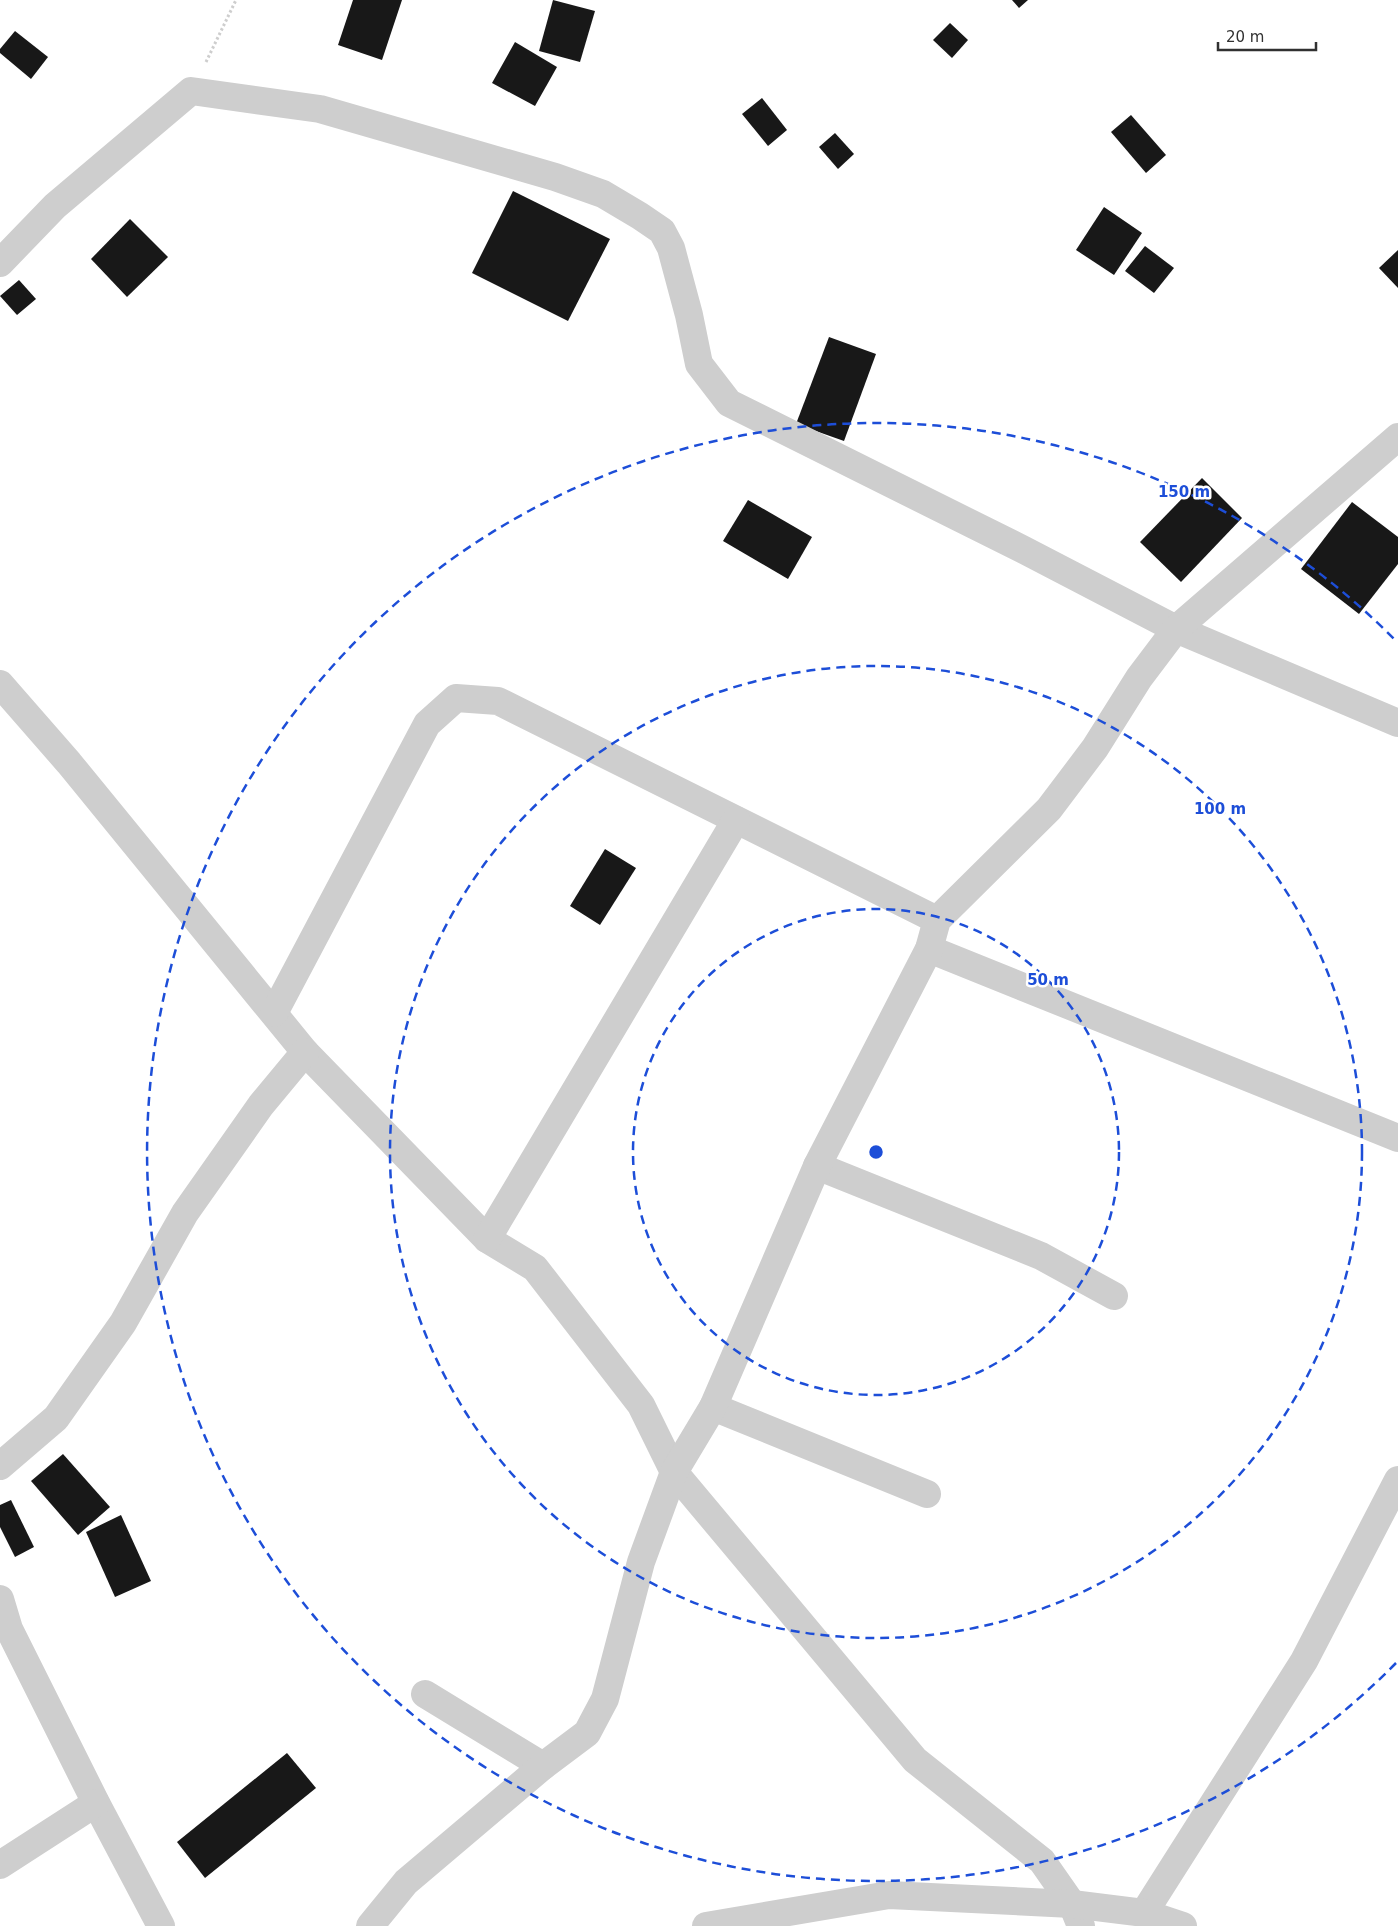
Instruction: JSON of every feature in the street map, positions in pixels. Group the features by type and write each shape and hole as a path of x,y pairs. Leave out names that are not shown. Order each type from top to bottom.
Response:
{"street":[{"path":"0,263 54,206 191,91 320,108 555,177 602,194 662,231 671,248 689,315 699,364 729,403 1024,550 1176,629 1398,723"},
{"path":"370,1926 406,1882 542,1766 587,1733 605,1699 642,1562 674,1472 712,1407 816,1166 929,949 937,920 1049,809 1095,748 1139,678 1176,629 1398,437"},
{"path":"0,684 69,763 305,1052 487,1240 536,1268 641,1405 674,1472 915,1760 1042,1861 1076,1915"},
{"path":"274,1014 427,724 456,698 498,702 937,920"},
{"path":"487,1240 736,820"},
{"path":"929,949 1398,1138"},
{"path":"0,1466 56,1418 122,1324 185,1213 260,1105 305,1052"},
{"path":"816,1166 1041,1256 1114,1296"},
{"path":"712,1407 927,1494"},
{"path":"1144,1913 1304,1661 1398,1480"},
{"path":"0,1599 9,1629 96,1803 161,1926"},
{"path":"425,1694 542,1766"},
{"path":"0,1866 96,1803"},
{"path":"706,1926 889,1895 1076,1915 1144,1913 1183,1926"}],"path":[{"path":"191,91 236,0"}],"building":[{"path":"353,0 402,0 382,60 338,45"},
{"path":"553,0 595,11 580,62 539,51"},
{"path":"1012,0 1028,0 1019,8"},
{"path":"950,23 968,40 952,58 933,40"},
{"path":"15,31 48,57 31,79 0,53 0,49"},
{"path":"515,42 557,67 535,106 492,83"},
{"path":"762,98 787,130 768,146 742,114"},
{"path":"1131,115 1166,155 1146,173 1111,132"},
{"path":"835,133 854,154 838,169 819,147"},
{"path":"513,191 610,239 568,321 472,273"},
{"path":"1104,207 1142,233 1114,275 1076,250"},
{"path":"130,219 168,257 127,297 91,259"},
{"path":"1145,246 1174,268 1154,293 1125,271"},
{"path":"1398,250 1398,288 1379,268"},
{"path":"19,280 36,299 17,315 0,296"},
{"path":"829,337 876,354 844,441 796,424"},
{"path":"1202,478 1242,518 1181,582 1140,542"},
{"path":"748,500 812,537 788,579 723,541"},
{"path":"1352,502 1398,537 1398,564 1359,614 1301,569"},
{"path":"605,849 636,868 600,925 570,906"},
{"path":"63,1454 110,1507 78,1535 31,1481"},
{"path":"11,1500 34,1547 15,1557 0,1527 0,1505"},
{"path":"121,1515 151,1581 115,1597 86,1532"},
{"path":"287,1753 316,1788 205,1878 177,1842"}]}
